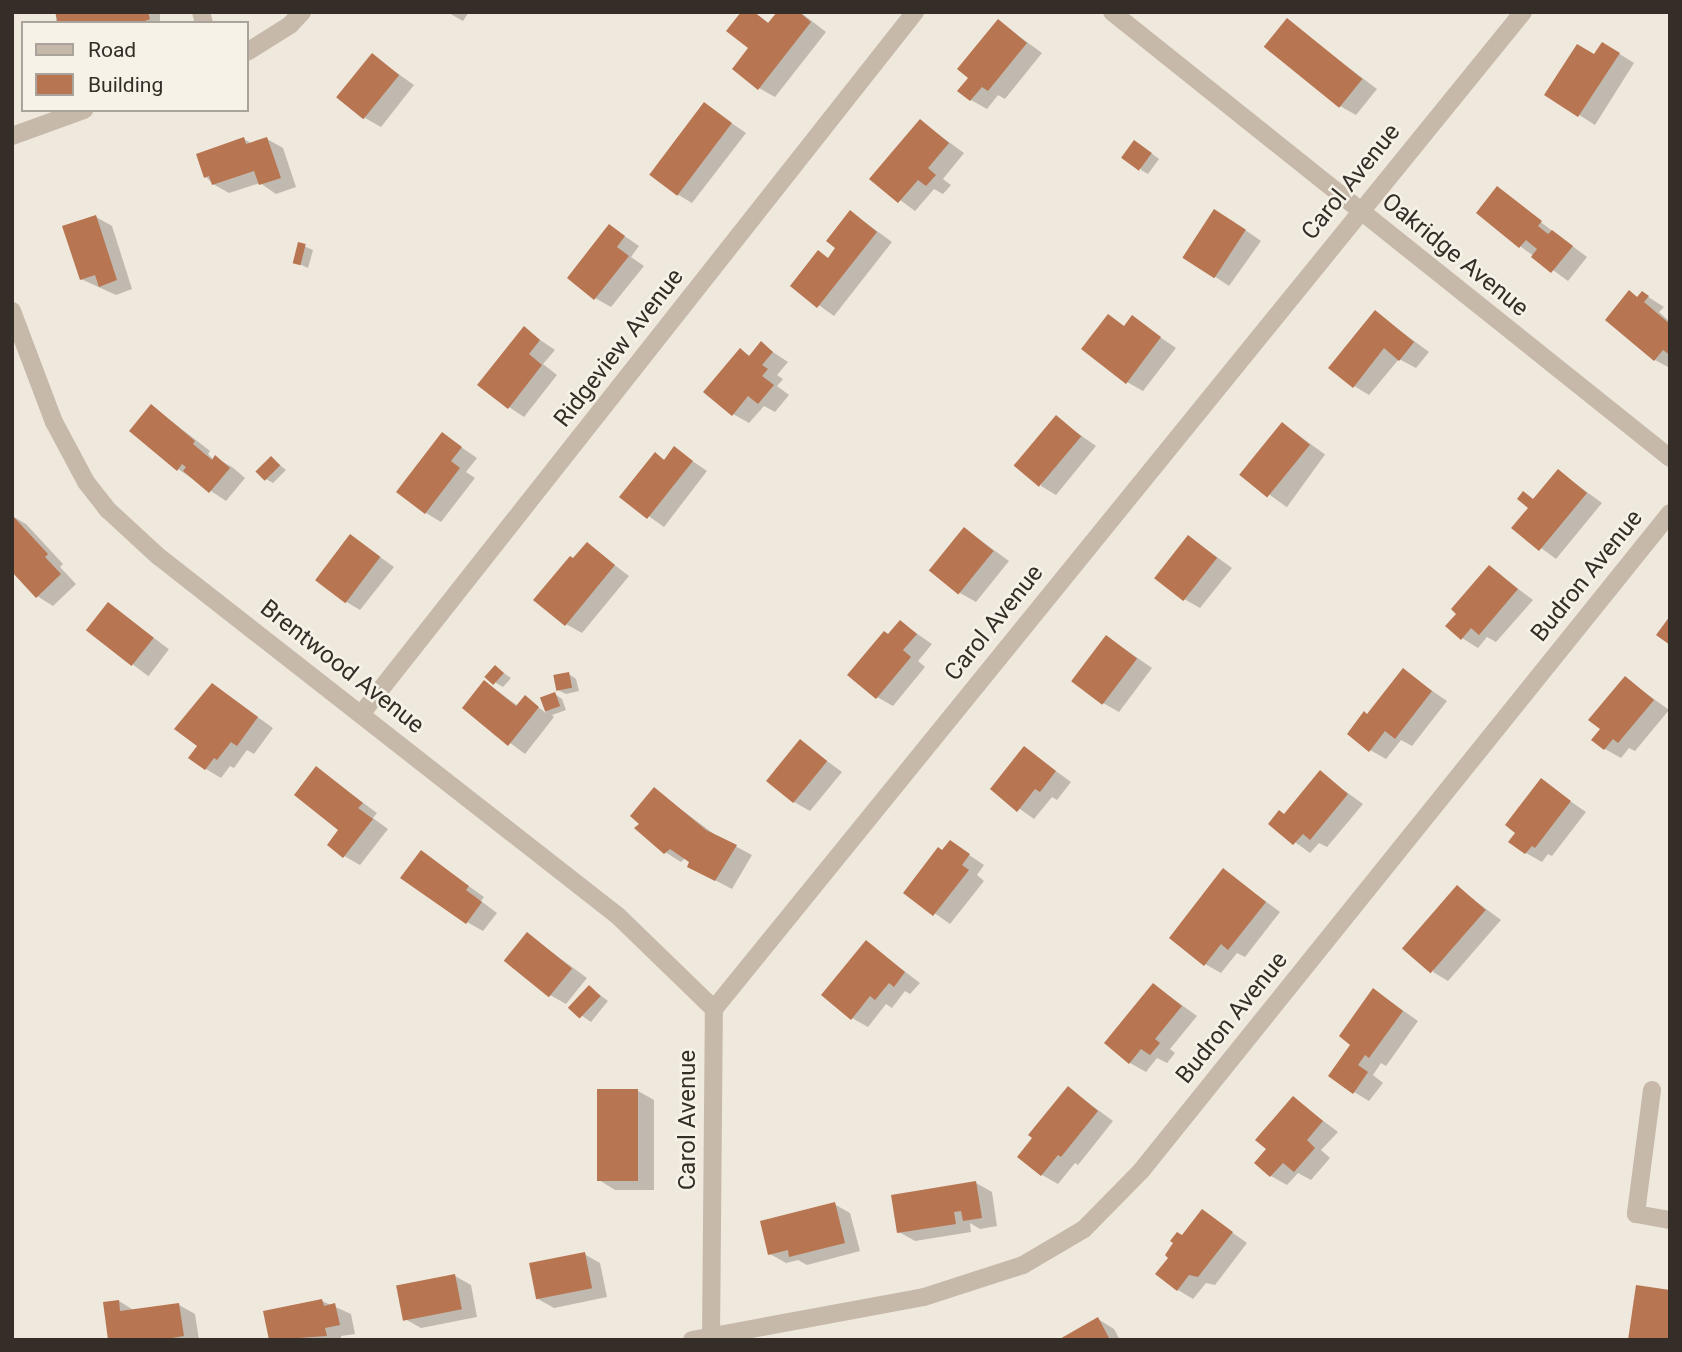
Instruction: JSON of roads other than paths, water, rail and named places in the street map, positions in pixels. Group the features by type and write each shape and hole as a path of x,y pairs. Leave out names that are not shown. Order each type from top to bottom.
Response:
{"street":[{"path":"248,51 290,25 302,12"},
{"name":"Ridgeview Avenue","path":"362,713 915,12"},
{"name":"Oakridge Avenue","path":"1112,12 1670,458"},
{"name":"Carol Avenue","path":"711,1338 714,1009 1359,210 1523,12"},
{"path":"12,136 78,112"},
{"name":"Brentwood Avenue","path":"12,310 54,422 86,482 108,510 158,555 618,916 714,1009"},
{"name":"Budron Avenue","path":"692,1340 924,1297 1023,1265 1084,1229 1141,1171 1670,513"},
{"path":"1652,1090 1636,1214 1670,1220"}]}
